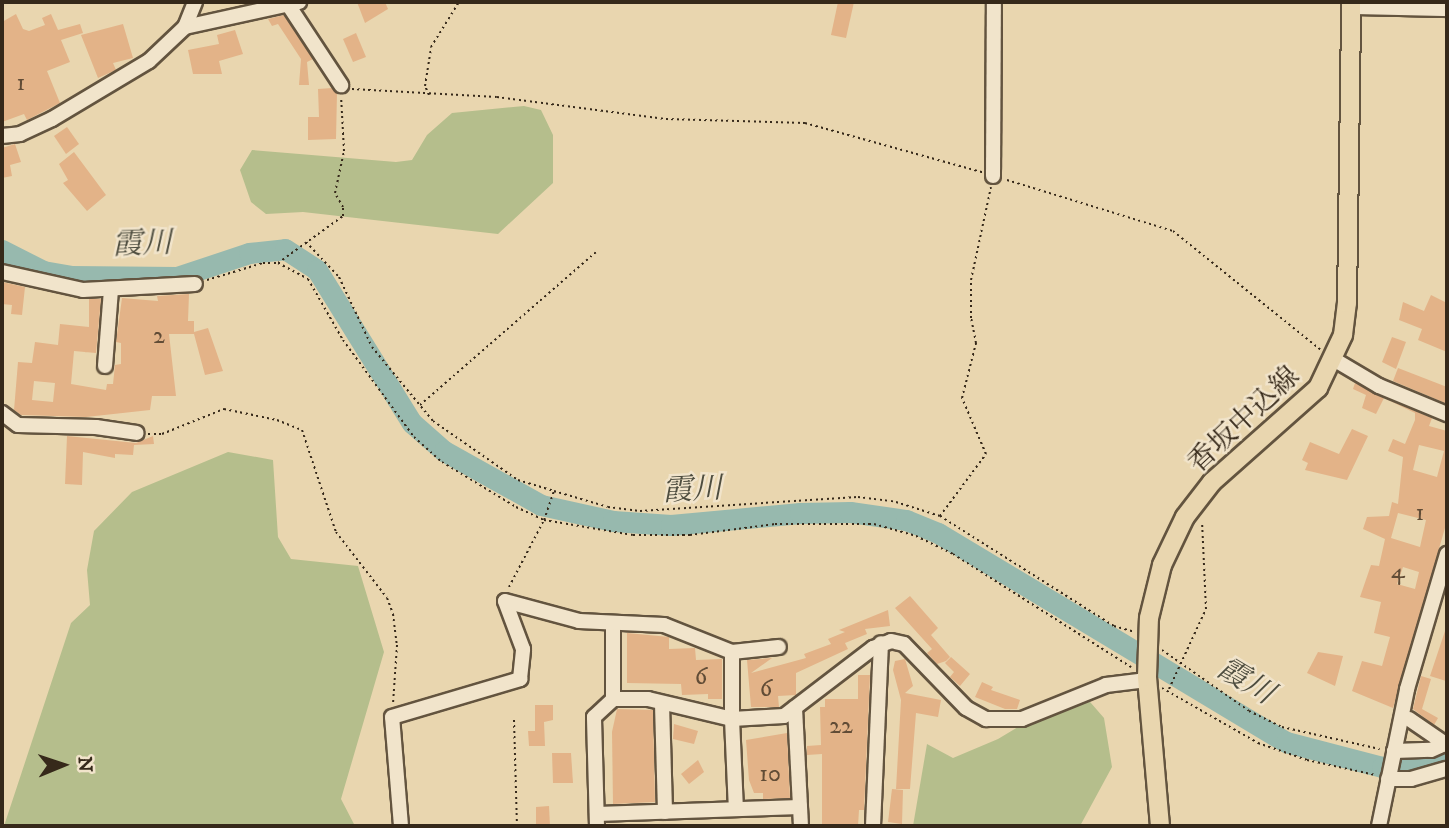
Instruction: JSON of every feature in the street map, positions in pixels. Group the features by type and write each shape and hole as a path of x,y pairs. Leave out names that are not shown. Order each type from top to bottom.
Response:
{"main road":[{"name":"香坂中込線","path":"1160,826 1147,679 1147,640 1162,565 1198,499 1227,467 1308,399 1335,360 1347,303 1351,5"}],"street":[{"path":"2,136 20,134 90,97 149,61 185,27 195,2"},
{"path":"992,176 995,2"},
{"path":"185,27 294,4 341,85"},
{"path":"1351,5 1447,9"},
{"path":"2,272 83,290 195,284"},
{"path":"105,366 111,289"},
{"path":"1335,360 1379,386 1447,414"},
{"path":"2,413 18,425 96,427 137,433"},
{"path":"1379,826 1393,754 1447,554"},
{"path":"401,826 392,717 520,680 523,649 505,601"},
{"path":"505,601 569,619 664,625 732,652 779,648"},
{"path":"613,623 613,699 594,717 597,820 665,812 800,807"},
{"path":"873,826 877,805 881,643"},
{"path":"613,699 663,704 732,719 766,720 784,716 881,643 904,644 966,708 986,719 1022,719 1106,685 1147,679"},
{"path":"732,652 736,809"},
{"path":"663,704 665,812"},
{"path":"795,708 801,826"},
{"path":"1409,719 1446,744"},
{"path":"1393,754 1431,750 1446,744"},
{"path":"1388,777 1411,779 1447,769"}],"path":[{"path":"430,96 425,86 431,47 459,2"},
{"path":"278,263 299,245 336,223 344,212 335,193 344,151 341,85 374,93 537,101 666,119 805,123 1173,231 1335,360"},
{"path":"940,516 986,454 962,398 976,344 971,318 971,280 987,222 992,176"},
{"path":"306,241 339,277 372,347 420,405 488,462 518,480 608,507 640,510 858,497 896,502 940,516 1115,626 1147,640 1249,711 1282,727 1393,754"},
{"path":"420,405 596,251"},
{"path":"195,284 263,263 278,263 308,279 342,340 414,437 442,462 544,520 633,535 690,535 775,524 874,524 916,536 953,554 1147,679 1258,743 1307,760 1388,777"},
{"path":"137,433 162,434 223,409 277,420 302,430 336,532 387,598 393,614 397,645 392,717"},
{"path":"505,601 544,520 554,491"},
{"path":"1169,690 1181,670 1206,609 1198,499"},
{"path":"514,720 517,826"}],"green space":[{"path":"524,106 541,110 553,135 553,183 498,234 303,212 266,214 251,202 240,170 252,150 396,162 412,160 427,135 452,113"},
{"path":"228,452 273,460 278,537 291,559 358,566 384,652 341,799 355,826 4,826 71,623 90,605 87,570 94,531 132,492"},
{"path":"1084,695 1104,718 1112,767 1080,826 913,826 927,744 953,758 998,739 1058,703"}],"building":[{"path":"357,2 385,2 388,9 365,23"},
{"path":"838,2 854,2 846,38 831,35"},
{"path":"16,14 23,29 29,31 45,25 42,18 51,14 58,30 80,24 83,33 61,40 70,62 47,71 60,103 27,120 24,114 2,122 2,22"},
{"path":"284,15 313,59 307,62 309,85 299,85 301,59 278,24 272,26 268,19"},
{"path":"123,24 133,58 113,63 116,70 98,78 81,35"},
{"path":"235,30 243,54 219,61 222,74 193,74 188,50 219,44 217,35"},
{"path":"356,33 366,57 353,62 343,39"},
{"path":"332,88 337,93 336,139 308,140 308,117 319,117 318,89"},
{"path":"67,127 79,144 66,154 54,136"},
{"path":"15,144 21,162 10,165 12,176 2,178 2,148"},
{"path":"74,152 106,195 87,211 63,183 68,180 59,164"},
{"path":"2,282 25,287 22,315 11,314 12,305 2,304"},
{"path":"189,294 188,321 194,321 194,332 208,328 223,371 205,375 194,334 169,334 176,396 152,396 150,410 86,417 21,415 14,410 18,362 32,363 35,342 58,345 60,324 89,327 89,299 101,299 96,353 74,351 71,384 106,390 107,384 113,384 115,365 121,364 121,343 116,342 122,298 158,301 157,296","holes":["34,381 55,383 53,402 32,400"]},
{"path":"1431,295 1447,303 1447,352 1418,340 1422,329 1399,320 1403,302 1424,311"},
{"path":"1392,337 1406,342 1396,369 1382,362"},
{"path":"1398,368 1447,387 1445,403 1393,381"},
{"path":"1355,383 1384,398 1376,414 1362,408 1366,395 1353,389"},
{"path":"1386,399 1432,418 1429,426 1447,431 1447,521 1393,708 1352,691 1362,661 1382,666 1390,637 1374,633 1381,602 1360,597 1371,565 1379,566 1385,539 1363,529 1367,517 1389,516 1392,502 1398,504 1403,457 1388,451 1393,439 1405,444 1415,420 1415,413","holes":["1419,445 1444,451 1437,477 1413,470","1398,513 1426,520 1420,547 1391,538","1403,567 1419,572 1415,589 1397,584"]},
{"path":"1352,429 1368,436 1347,480 1305,470 1308,463 1302,460 1310,442 1339,454"},
{"path":"67,436 136,443 153,436 154,444 134,445 133,455 115,454 115,458 83,452 82,485 65,484"},
{"path":"910,596 938,628 931,635 950,657 946,661 937,664 927,653 932,649 895,608"},
{"path":"888,610 890,626 865,629 867,634 845,643 848,649 796,673 796,695 778,696 779,707 751,707 747,660 772,658 751,673 806,658 804,654 831,644 828,639 845,632 839,630"},
{"path":"1445,631 1447,632 1446,681 1430,676"},
{"path":"627,633 669,637 669,649 695,648 696,660 722,659 722,699 708,699 708,694 682,695 681,684 627,683"},
{"path":"1318,652 1343,656 1335,686 1307,673"},
{"path":"951,657 970,674 960,686 950,677 954,672 945,663"},
{"path":"905,659 913,686 905,693 941,700 938,717 916,713 910,789 896,789 901,700 893,670 895,661"},
{"path":"858,675 870,675 864,810 859,810 858,826 822,826 822,754 807,755 807,746 821,745 820,707 825,707 825,699 858,699"},
{"path":"1421,676 1431,679 1422,709 1438,718 1434,725 1413,709"},
{"path":"982,682 993,687 991,690 1020,700 1017,709 1005,709 975,697"},
{"path":"535,705 553,705 553,720 544,722 545,746 529,746 528,731 535,731"},
{"path":"617,709 653,710 655,802 613,804 612,732"},
{"path":"674,724 698,731 694,744 673,739"},
{"path":"787,733 790,798 763,799 763,793 754,793 749,780 746,740"},
{"path":"552,753 571,753 573,783 553,783"},
{"path":"698,760 704,772 689,784 681,774"},
{"path":"892,789 903,790 902,824 888,822"},
{"path":"549,806 550,826 536,826 536,807"}],"waterway":[{"name":"霞川","path":"2,250 43,271 71,276 177,277 249,253 285,249 317,270 412,423 444,451 541,505 613,521 671,525 800,513 850,512 906,520 938,533 1286,742 1382,767 1447,760"}]}
